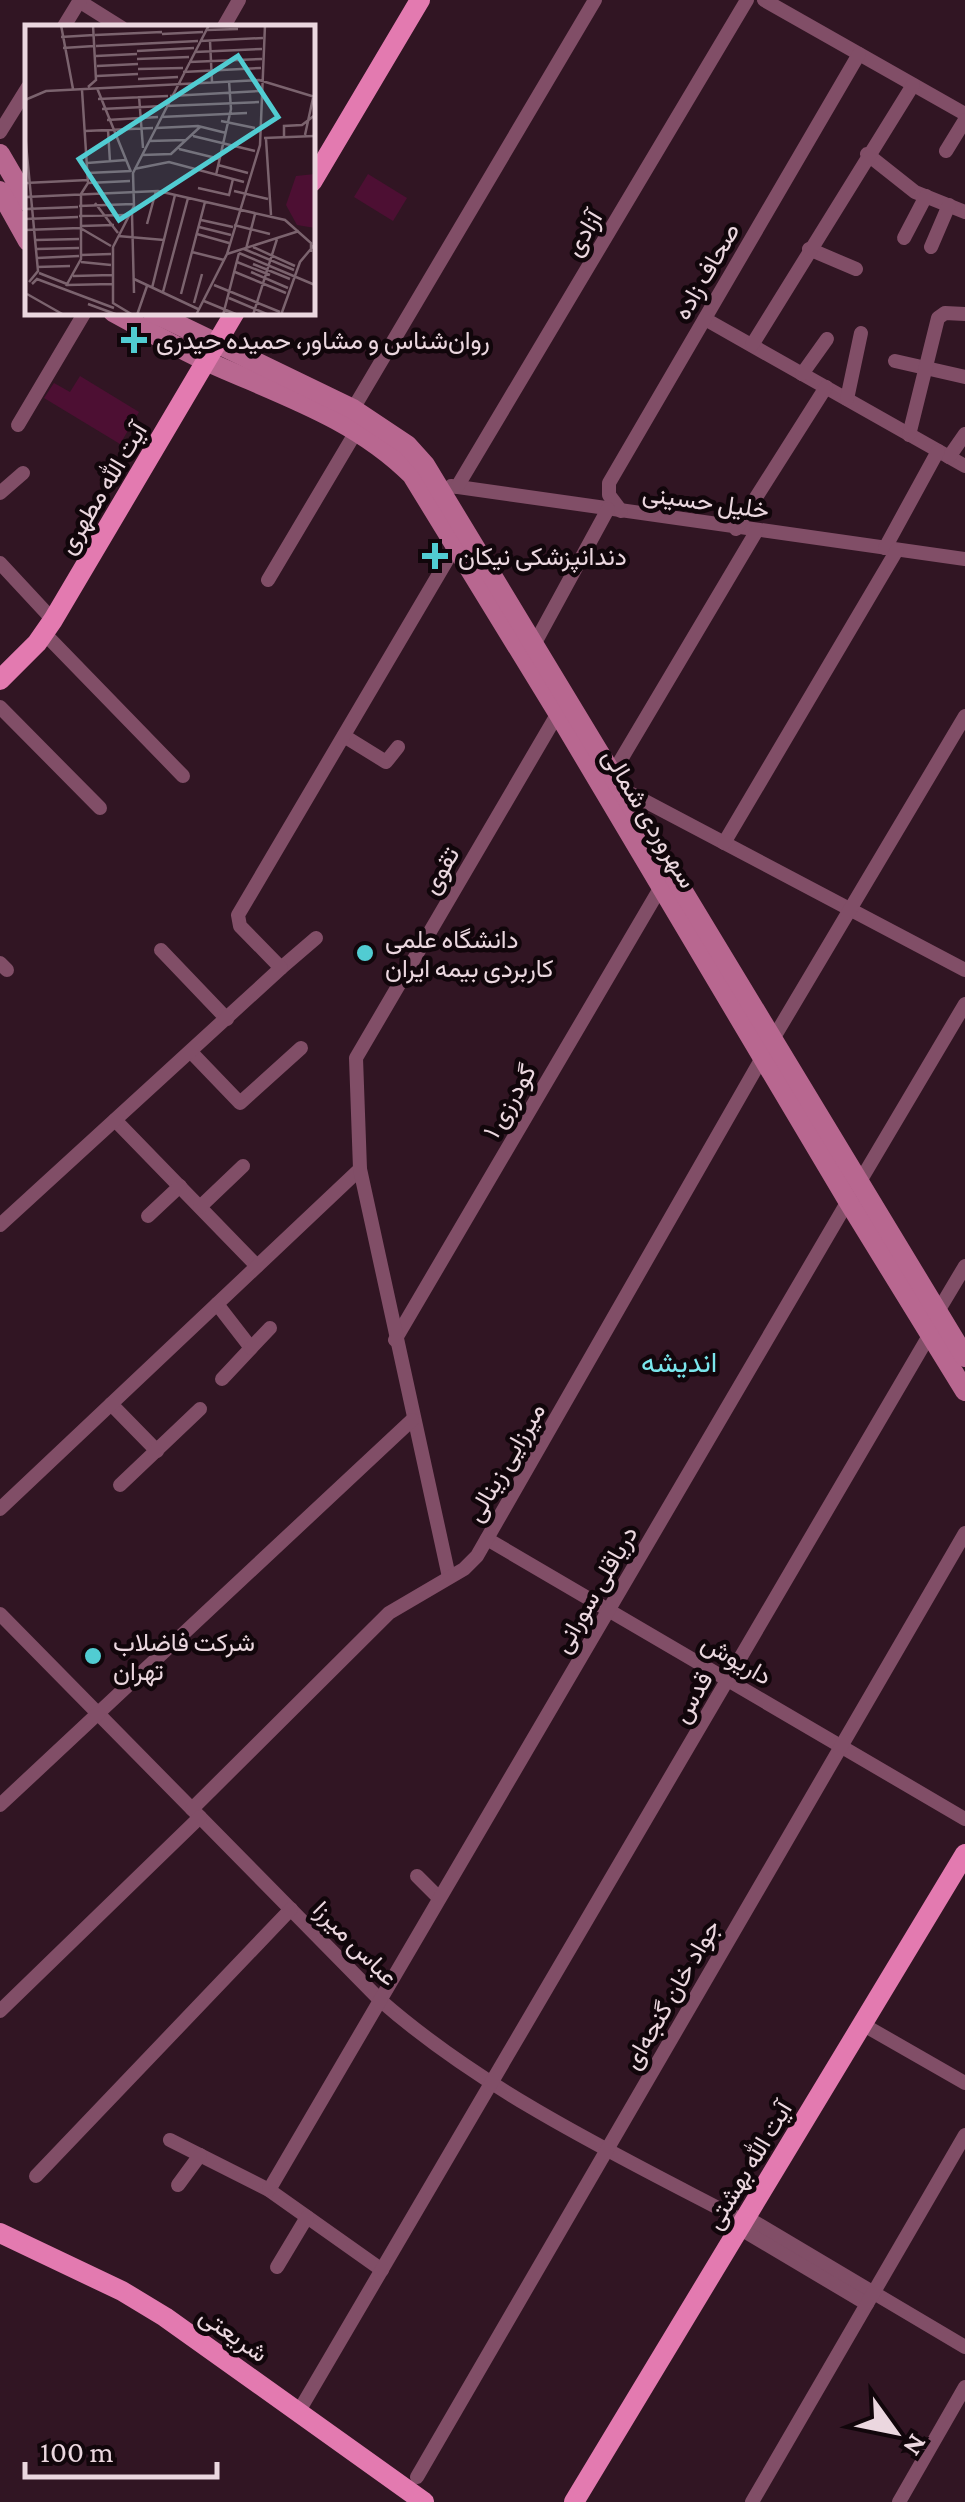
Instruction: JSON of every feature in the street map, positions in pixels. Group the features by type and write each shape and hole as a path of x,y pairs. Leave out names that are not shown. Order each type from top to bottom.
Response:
{"main road":[{"path":"320,152 420,0"},
{"path":"0,154 7,207 25,236"},
{"path":"120,315 214,358"},
{"path":"156,315 214,358"},
{"name":"آیت الله مطهری","path":"0,680 48,626 214,358 234,315"},
{"name":"سهروردی شمالی","path":"214,358 353,408 453,484 535,643 965,1356"},
{"name":"سهروردی شمالی","path":"214,358 357,430 412,476 965,1391"},
{"path":"762,1058 773,1039"},
{"name":"آیت الله بهشتی","path":"574,2502 740,2221 965,1854"},
{"name":"شریعتی","path":"0,2233 165,2316 416,2490"}],"street":[{"path":"65,25 80,0 118,25"},
{"path":"224,25 239,0"},
{"path":"353,408 595,0"},
{"name":"آزادی","path":"453,484 747,0"},
{"path":"764,0 789,6 859,54 965,117 946,152"},
{"name":"صحاف زاده","path":"609,483 859,54"},
{"path":"752,345 913,85"},
{"path":"0,132 25,92"},
{"path":"868,154 914,192 965,212"},
{"path":"904,238 926,196"},
{"path":"931,248 949,206"},
{"path":"809,249 856,270"},
{"path":"909,434 940,314 965,314"},
{"path":"18,425 83,315"},
{"path":"705,319 965,466"},
{"path":"847,399 861,333"},
{"path":"802,374 827,339"},
{"path":"895,361 965,378"},
{"path":"736,529 826,387"},
{"path":"268,580 357,430"},
{"path":"724,843 944,454 965,434"},
{"path":"0,493 22,474"},
{"path":"453,484 585,498 599,493 609,483"},
{"path":"535,643 615,510 609,483"},
{"name":"خلیل حسینی","path":"453,484 965,560"},
{"path":"756,532 619,782 724,843 965,970"},
{"path":"281,968 240,926 241,909 456,544"},
{"path":"0,562 48,626 183,776"},
{"path":"0,707 100,808"},
{"name":"تقوی","path":"449,1577 360,1169 356,1058 558,712"},
{"path":"773,1039 965,716"},
{"path":"344,736 386,762 398,747"},
{"name":"گودرزی ۱","path":"396,1340 662,885"},
{"path":"0,1224 316,938"},
{"path":"161,950 226,1020"},
{"path":"859,1183 965,1004"},
{"path":"191,1052 240,1103 301,1048"},
{"name":"میرزایی زینالی","path":"0,2012 388,1613 476,1556 762,1058"},
{"path":"115,1120 257,1266"},
{"path":"200,1207 243,1166"},
{"path":"0,1509 360,1169"},
{"path":"148,1216 180,1186"},
{"name":"دریاقلی سورانی","path":"269,2190 848,1202"},
{"path":"937,1313 965,1266"},
{"path":"217,1304 251,1348"},
{"path":"222,1380 270,1328"},
{"name":"قدس","path":"300,2412 930,1334"},
{"path":"111,1404 157,1450"},
{"path":"120,1486 200,1410"},
{"path":"0,1804 412,1420"},
{"name":"جواد خان گنجه‌ای","path":"416,2490 607,2148 965,1533"},
{"name":"داریوش","path":"487,1539 965,1819"},
{"name":"عباس میرزا","path":"0,1614 380,2000 426,2041 870,2299 965,2348"},
{"path":"417,1876 439,1898"},
{"path":"36,2176 291,1910"},
{"path":"862,2024 965,2083"},
{"path":"752,2502 965,2135"},
{"path":"170,2140 269,2190 382,2270"},
{"path":"178,2185 200,2155"},
{"path":"278,2267 307,2217"},
{"path":"898,2502 965,2387"}],"shaded area":[{"path":"368,174 407,198 393,221 354,197"},
{"path":"80,376 139,412 120,444 44,398 54,383 70,392"}],"place":[{"name":"روان‌شناس و مشاور، حمیده حیدری","path":"134,340"},
{"name":"دندانپزشکی نیکان","path":"435,556"},
{"name":"دانشگاه علمی کاربردی بیمه ایران","path":"365,953"},
{"name":"شرکت فاضلاب تهران","path":"93,1656"}],"district":[{"name":"اندیشه","path":"679,1362"}]}
